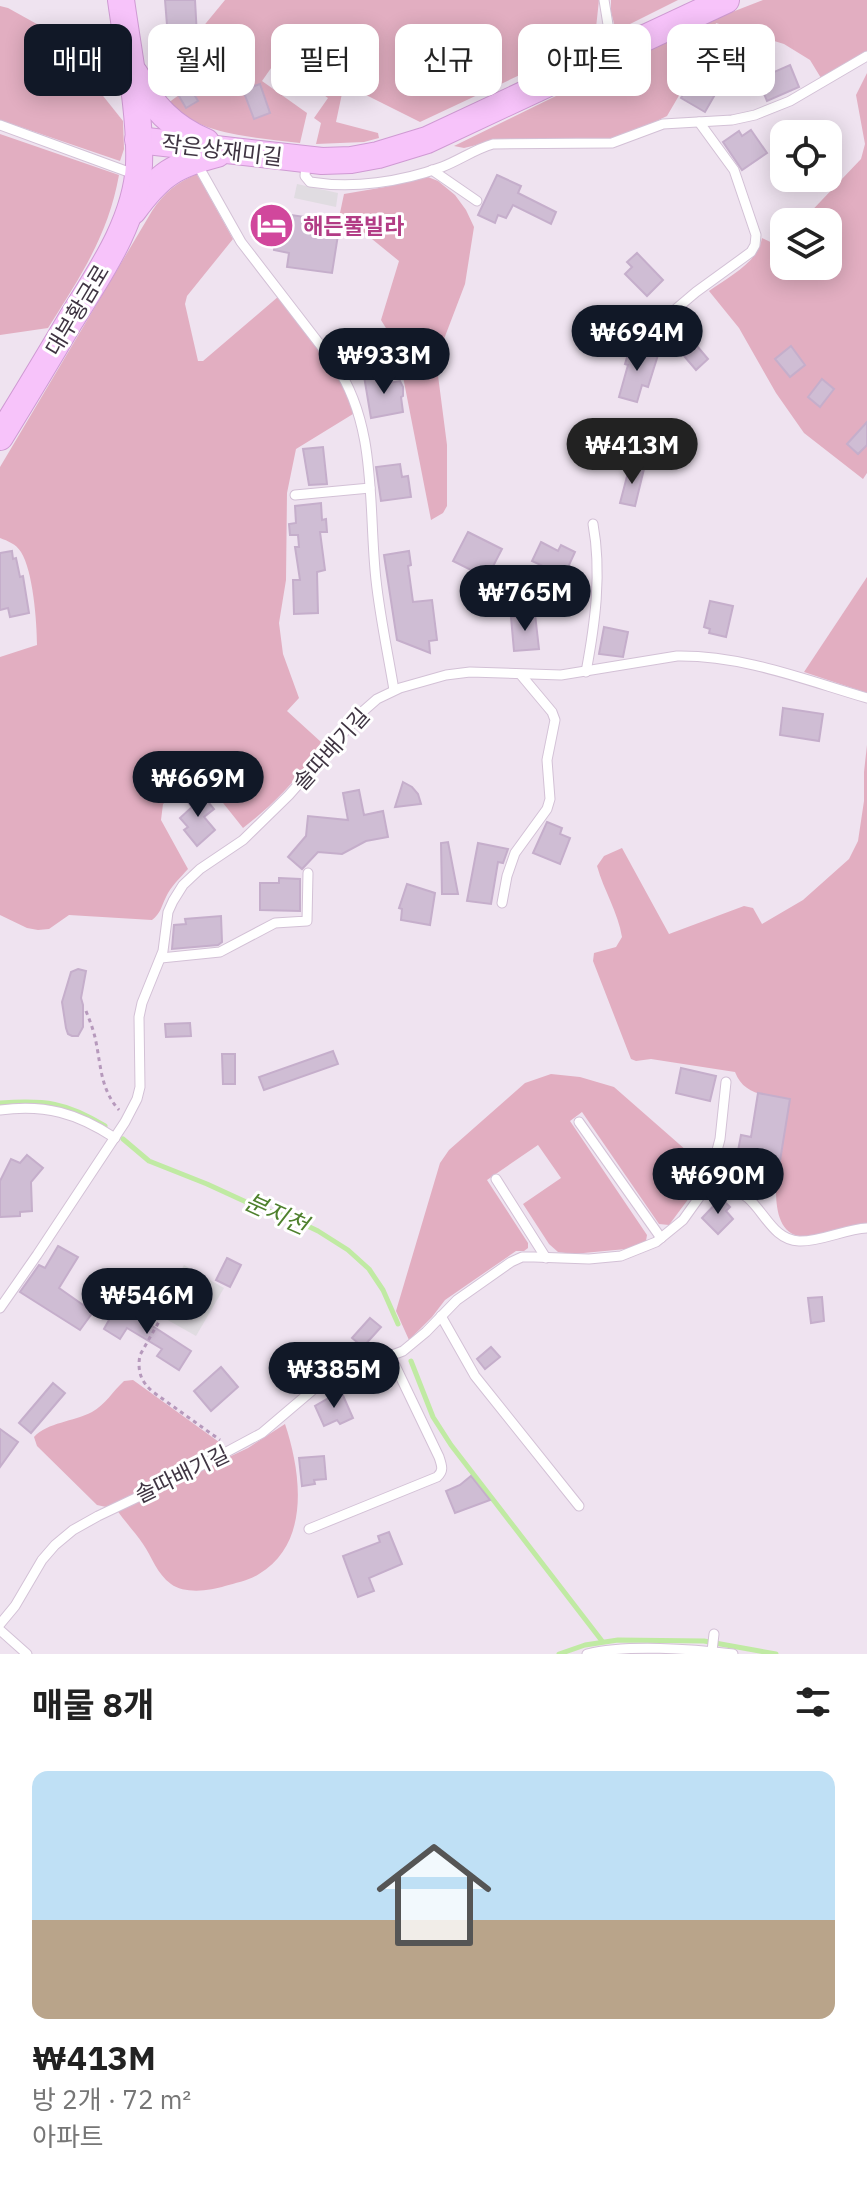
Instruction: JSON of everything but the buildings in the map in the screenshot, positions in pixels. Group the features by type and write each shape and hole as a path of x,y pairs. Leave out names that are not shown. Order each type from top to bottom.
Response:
{"street":[{"name":"대부황금로","path":"121,0 124,24"},
{"name":"작은상재미길","path":"651,34 726,0"},
{"path":"132,68 163,116 190,135 228,151"},
{"name":"대부황금로","path":"0,437 99,273 126,220 137,175 138,140 132,89"},
{"name":"작은상재미길","path":"138,140 306,160 351,160 366,170 392,152 427,140 520,96"},
{"path":"126,220 159,179 172,170 228,151"}],"lane":[{"path":"604,0 608,24"},
{"name":"작은상재미길","path":"366,170 408,177 443,167 478,148 493,144 612,143 663,124 732,120 774,108 867,56"},
{"path":"650,334 696,292 743,259 755,245 756,235 734,170 699,122"},
{"path":"0,125 137,175"},
{"path":"195,160 241,242 347,381 360,416 370,488 376,580 394,690"},
{"path":"432,170 477,201"},
{"path":"295,495 370,488"},
{"path":"586,672 598,566 593,524"},
{"name":"솔따배기길","path":"0,1308 115,1138 137,1099 142,1003 161,958 168,912 183,885 200,869 243,840 377,699 394,690 446,675 470,672 561,675 677,656 713,657 783,672 867,698"},
{"path":"502,903 515,853 547,809 550,799 547,760 555,720 552,712 521,675"},
{"path":"161,958 220,952 275,923 307,921 308,873"},
{"name":"솔따배기길","path":"0,1627 42,1560 73,1530 233,1449 277,1422 327,1380 403,1351 457,1300 511,1262 522,1257 589,1259 621,1256 661,1238 683,1220 710,1177 720,1139 726,1082"},
{"path":"0,1110 27,1108 63,1112 96,1125 115,1138"},
{"path":"579,1122 661,1238"},
{"path":"710,1177 748,1198 780,1235 798,1242 867,1228"},
{"path":"496,1179 546,1258"},
{"path":"441,1316 475,1376 579,1506"},
{"path":"309,1529 441,1473 439,1457 390,1355"},
{"path":"0,1627 27,1654"},
{"path":"712,1651 714,1634"},
{"path":"587,1654 635,1650 733,1654"}],"path":[{"path":"86,1011 96,1037 107,1094 127,1118"},
{"path":"186,1274 140,1355 140,1375 153,1392 233,1449"}],"shaded area":[{"path":"225,0 599,0 596,24 518,24 518,76 502,83 502,24 395,24 395,96 475,96 420,122 368,96 379,96 379,24 271,24 271,68 262,81 271,87 271,96 283,96 307,113 300,143 212,129 181,114 168,103 178,96 255,96 255,24 205,24"},
{"path":"611,0 678,0 630,24 614,24"},
{"path":"763,0 867,0 867,52 821,78 810,60 775,41 775,24 703,24"},
{"path":"0,6 37,24 24,24 24,96 103,96 123,121 124,149 120,161 0,120"},
{"path":"667,42 667,96 679,96 667,116 609,140 497,140 464,148 454,146 556,96 651,96 651,49"},
{"path":"867,73 867,473 863,479 804,433 776,393 739,328 709,291 755,255 762,238 770,242 770,280 842,280 842,208 814,208 830,192 842,192 842,179 861,159 865,144 856,95"},
{"path":"325,96 341,96 336,122 378,133 379,138 364,142 316,144 321,123 314,118 328,98"},
{"path":"0,134 119,175 100,237 48,328 0,335"},
{"path":"197,174 233,239 187,296 185,304 198,361 203,361 279,296 338,374 355,407 353,414 296,449 287,493 286,580 279,623 283,654 299,698 287,711 321,742 286,789 243,828 200,774 163,804 161,820 188,869 170,889 152,920 69,915 49,929 27,928 0,915 0,657 37,645 36,623 25,561 17,547 0,538 0,467 152,211 172,189"},
{"path":"428,177 455,195 474,227 465,284 436,360 447,445 447,506 443,513 431,520 397,346 381,320 399,261 340,213 344,194"},
{"path":"297,184 338,193 336,207 294,198"},
{"path":"867,577 867,693 804,672"},
{"path":"867,745 867,1224 800,1236 787,1230 779,1216 776,1197 779,1153 790,1099 750,1090 735,1072 651,1059 631,1059 593,961 594,953 616,947 622,937 597,866 604,856 622,848 669,934 744,906 753,908 762,924 803,900 849,859 858,841"},
{"path":"551,1074 580,1077 614,1087 703,1165 698,1186 669,1225 659,1224 582,1112 570,1121 647,1235 646,1241 626,1249 573,1254 558,1252 549,1244 523,1204 561,1178 538,1145 487,1180 528,1243 528,1248 516,1251 445,1300 409,1340 396,1311 440,1163 449,1150 525,1083"},
{"path":"184,1265 224,1288 196,1336 157,1314"},
{"path":"133,1380 219,1442 220,1448 216,1454 106,1507 97,1505 37,1446 34,1437 46,1428 92,1412 124,1381"},
{"path":"285,1424 295,1463 298,1505 287,1544 276,1561 255,1576 219,1588 190,1590 171,1584 117,1510 248,1448"}],"waterway":[{"name":"분지천","path":"0,1103 55,1104 105,1126"},
{"name":"분지천","path":"123,1139 149,1161 259,1208 291,1218 348,1250 369,1269 383,1290 398,1324"},
{"name":"분지천","path":"411,1361 433,1417 451,1445 602,1641"},
{"name":"분지천","path":"559,1654 585,1645 618,1640 704,1641 776,1654"}],"place":[{"name":"해든풀빌라","path":"272,226"}]}
